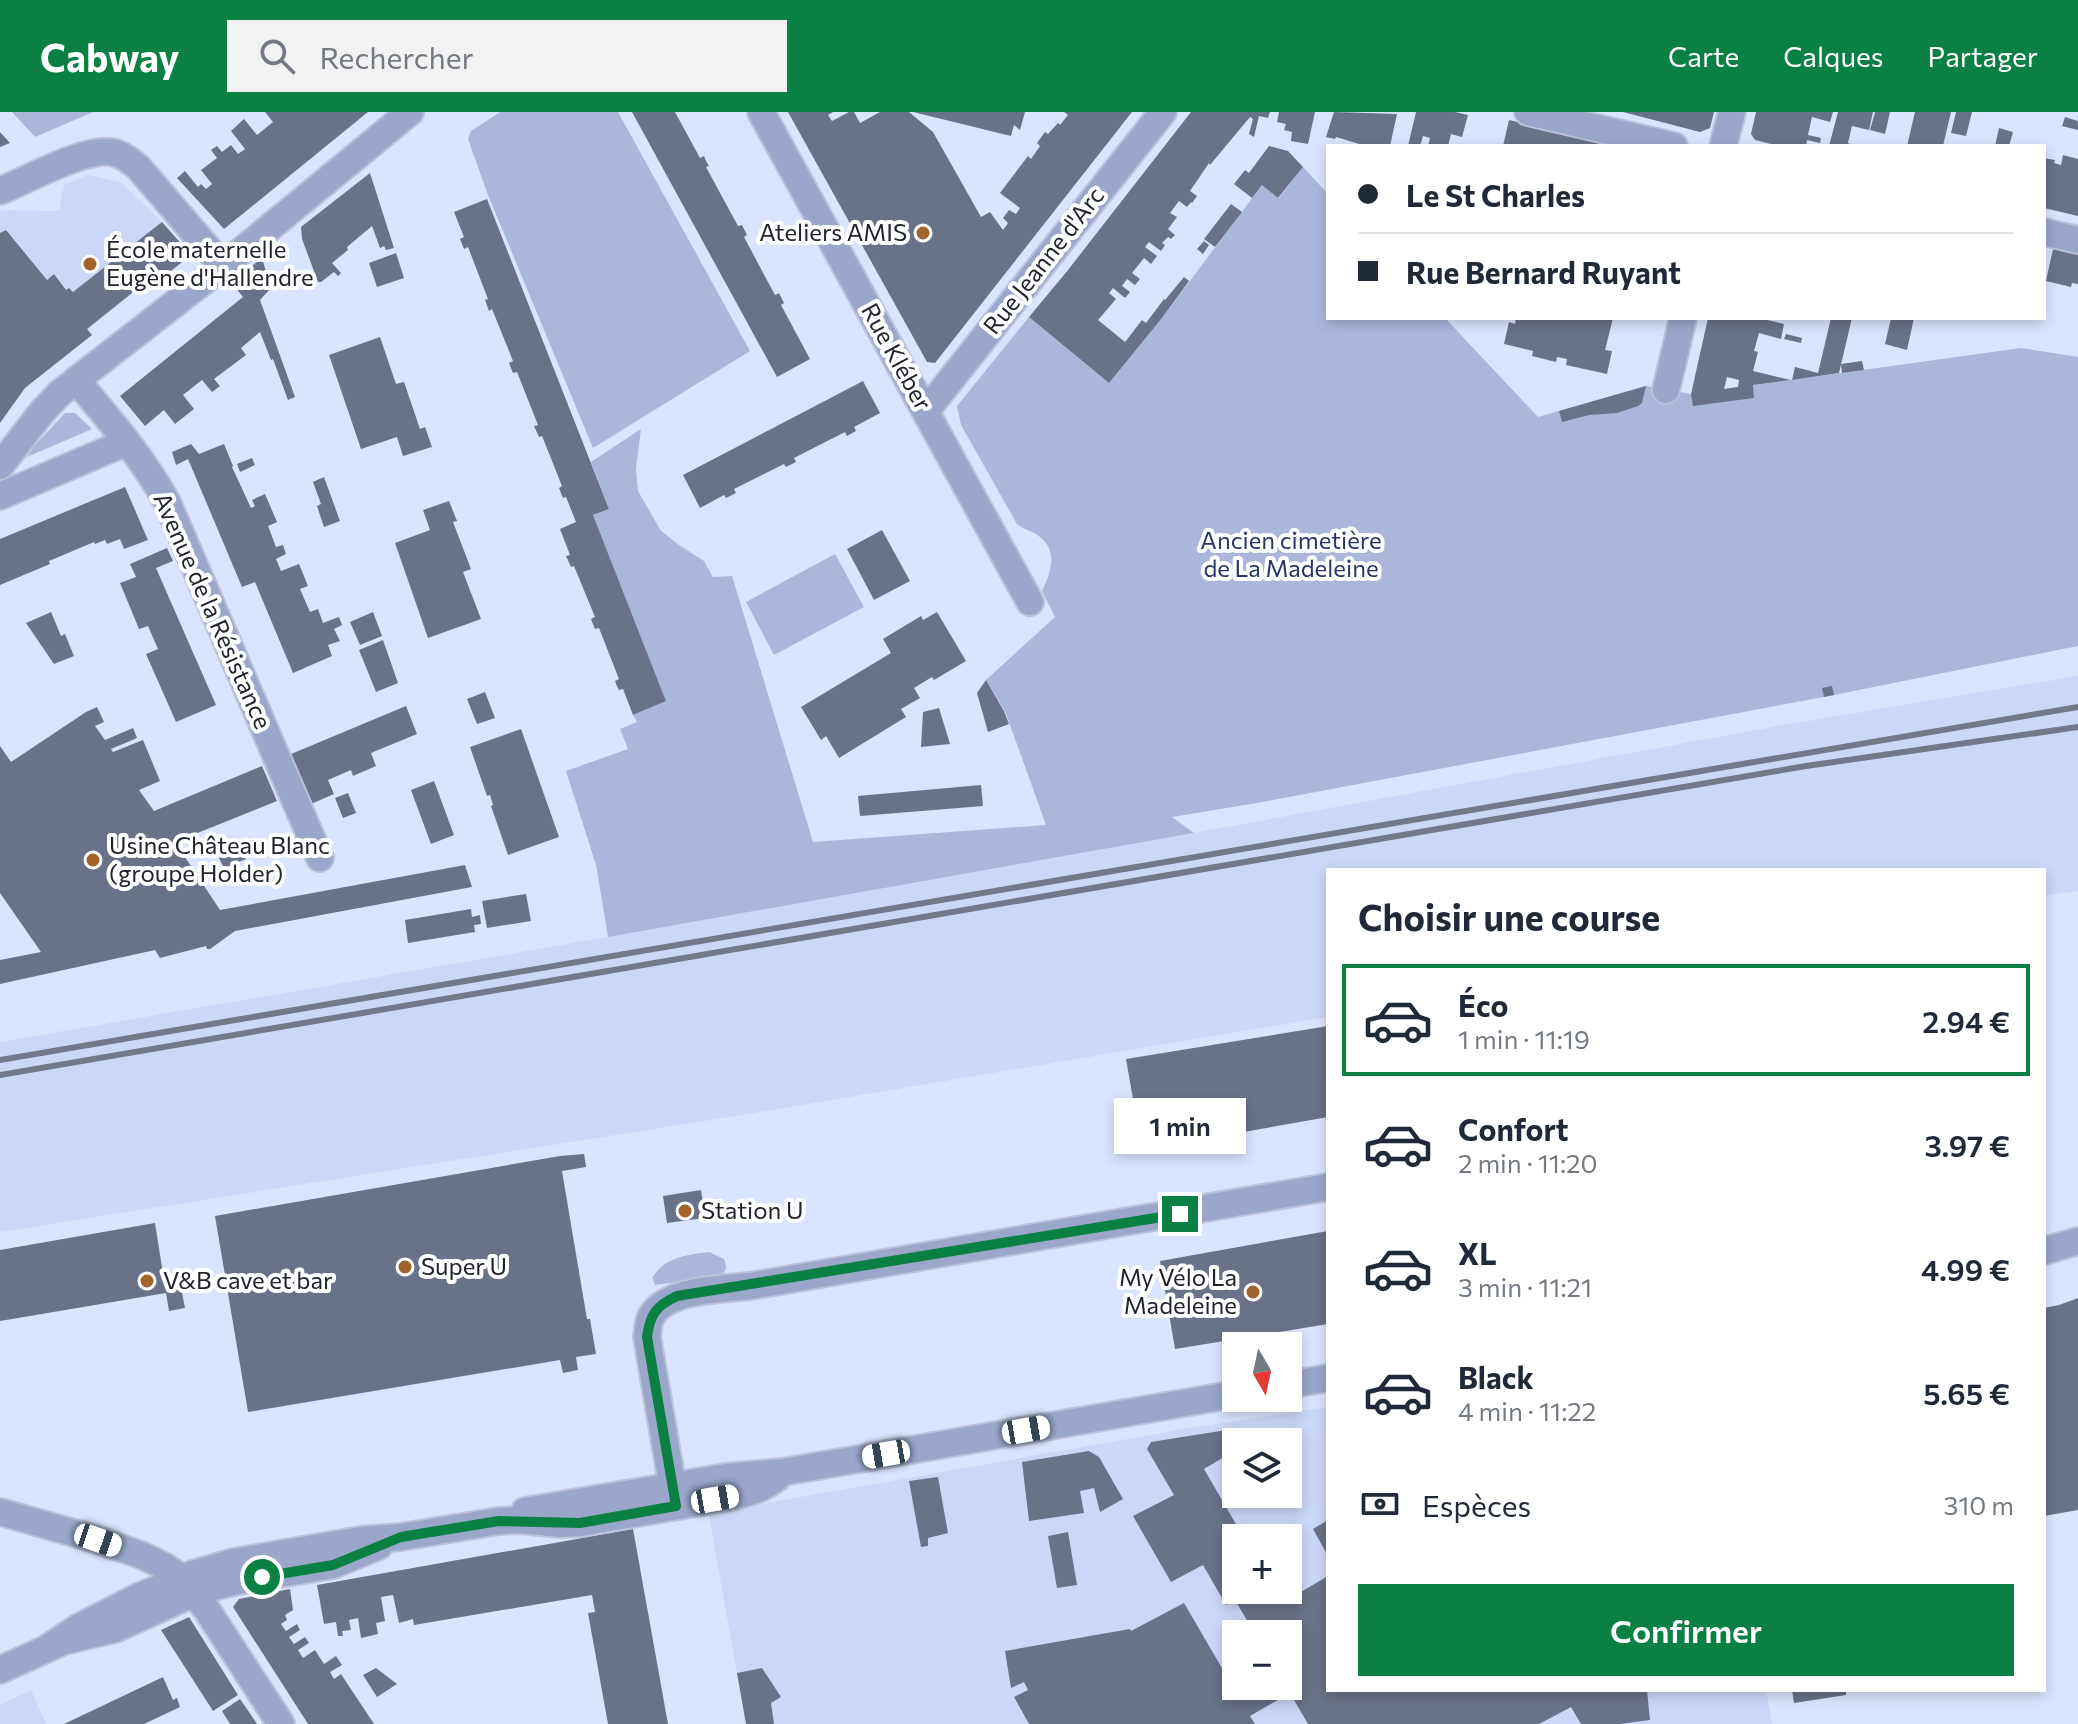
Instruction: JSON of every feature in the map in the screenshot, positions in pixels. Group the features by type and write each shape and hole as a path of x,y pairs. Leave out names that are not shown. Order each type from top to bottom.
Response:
{"street":[{"path":"0,466 60,393 223,266 410,112"},
{"name":"Rue Kléber","path":"761,112 1030,602"},
{"name":"Rue Jeanne d'Arc","path":"926,411 1163,112"},
{"path":"1528,112 1665,144"},
{"path":"1724,144 1732,112"},
{"path":"0,191 89,154 113,152 122,155 138,167 223,266"},
{"path":"2046,232 2078,240"},
{"path":"1666,390 1683,320"},
{"name":"Avenue de la Résistance","path":"76,380 127,442 158,486 320,858"},
{"path":"0,496 127,442"},
{"path":"674,1496 647,1337 651,1317 677,1296 1104,1227 1326,1187"},
{"path":"2046,1250 2078,1241"},
{"path":"2046,1262 2078,1259"},
{"path":"1302,1383 1326,1378"},
{"path":"0,1670 49,1647 106,1613 188,1585 217,1566 242,1560 499,1521 526,1511 674,1496 726,1477 783,1472 1222,1396"},
{"path":"0,1512 95,1539 164,1566 188,1585 281,1724"}],"shaded area":[{"name":"École maternelle Eugène d'Hallendre","path":"88,175 121,182 191,255 162,278 158,273 87,330 0,305 0,211 59,211 64,185"},
{"path":"2078,676 2078,891 2046,896 2046,868 1326,868 1326,1017 742,1115 0,1232 0,1042 1194,833 1772,727"},
{"path":"1326,1407 1326,1692 1766,1692 1772,1724 746,1724 709,1516 749,1506 1190,1428"},
{"path":"31,1690 46,1724 0,1724 0,1705"}],"green space":[{"path":"12,112 93,112 35,137"},
{"path":"500,112 618,112 750,351 593,448 488,195 468,139 471,131"},
{"name":"Ancien cimetière de La Madeleine","path":"1303,167 1326,192 1326,320 1447,320 1538,417 1646,386 1691,394 2021,348 2078,357 2078,646 1824,697 1172,817 1194,833 608,937 596,865 566,771 628,749 620,729 637,722 633,715 666,701 593,515 609,509 591,462 641,429 636,469 638,491 661,531 704,561 713,577 732,576 813,842 1046,825 1005,711 986,680 1055,617 1042,591 1050,570 1051,555 1040,537 1017,524 961,425 957,406 1029,317 1109,383 1262,185 1279,198"},
{"path":"65,413 75,413 92,429 27,457 34,446"},
{"path":"835,554 864,607 774,655 746,602"},
{"path":"709,1252 724,1259 726,1268 721,1276 655,1285 652,1278 670,1261"}],"building":[{"path":"265,112 368,112 224,229 177,178 185,171 198,187 201,184 206,189 212,184 201,170 217,158 211,150 217,146 222,152 231,145 238,154 245,149 231,131 244,119 257,135 273,122"},
{"path":"632,112 675,112 700,158 704,156 709,166 706,167 738,226 742,225 747,235 744,237 775,295 779,293 784,303 781,305 810,359 777,377"},
{"path":"788,112 833,112 828,115 832,121 854,112 860,123 880,112 909,112 933,132 981,217 990,212 1003,230 1008,223 1003,218 1009,210 1016,214 1020,208 1000,193 1028,156 1031,159 1045,132 1048,134 1068,115 1064,112 1132,112 935,363 927,362"},
{"path":"913,112 1025,112 1020,130 1014,125 1011,136"},
{"path":"1191,112 1270,112 1268,118 1259,116 1254,137 1249,134 1253,119 1250,117 1209,163 1190,191 1197,196 1192,203 1187,207 1179,201 1170,213 1177,217 1168,229 1175,235 1162,243 1165,245 1161,251 1149,242 1145,247 1157,256 1151,264 1144,258 1132,273 1140,279 1135,285 1127,279 1122,286 1130,292 1125,298 1113,288 1109,293 1116,299 1098,320 1125,342 1142,320 1146,323 1184,277 1189,281 1109,383 1029,317"},
{"path":"1279,112 1315,112 1308,144 1291,141 1292,132 1284,130 1286,124 1277,122"},
{"path":"1334,112 1397,114 1390,144 1359,144 1326,137"},
{"path":"1416,112 1468,115 1462,137 1451,134 1448,144 1428,144 1430,138 1423,136 1421,144 1408,144"},
{"path":"1623,112 1714,112 1710,128 1700,132"},
{"path":"1756,112 1833,112 1830,122 1812,117 1808,135 1821,138 1820,143 1807,140 1806,144 1771,144 1755,140 1751,134"},
{"path":"1838,112 1873,112 1869,130 1852,126 1848,143 1851,144 1830,144"},
{"path":"1875,112 1890,112 1885,134 1870,130"},
{"path":"1915,112 1951,112 1943,144 1907,144"},
{"path":"1956,112 1972,112 1966,136 1951,133"},
{"path":"2065,117 2078,121 2078,130 2062,126"},
{"path":"1509,120 1609,144 1503,144"},
{"path":"1999,128 2013,132 2010,144 1995,144"},
{"path":"0,132 10,143 0,147"},
{"path":"1269,146 1288,151 1303,167 1278,198 1262,185 1252,198 1234,184 1245,170 1249,173"},
{"path":"2063,155 2078,159 2078,216 2046,208 2046,158 2061,165"},
{"path":"370,173 394,248 380,248 372,226 332,263 341,273 338,276 334,272 318,282 302,239 301,227"},
{"path":"487,199 609,509 593,515 666,701 633,715 623,689 619,690 615,681 619,679 599,628 595,629 591,619 595,617 574,566 571,567 566,556 570,555 560,529 576,522 559,488 562,486 542,436 539,437 534,426 538,425 517,372 513,373 509,363 513,361 492,309 489,311 485,300 488,299 468,247 464,249 460,239 464,237 454,212"},
{"path":"1231,204 1242,212 1215,247 1204,239"},
{"path":"162,222 191,255 162,278 158,272 87,329 92,335 25,388 0,423 0,233 6,230 47,280 54,274 66,290 69,288 73,292"},
{"path":"1204,241 1209,245 1203,254 1197,249"},
{"path":"2053,249 2078,254 2078,284 2072,283 2071,287 2046,281"},
{"path":"396,253 404,278 377,287 369,263"},
{"path":"262,258 271,288 260,300 295,397 288,400 260,332 241,348 246,355 214,379 220,386 212,392 202,380 183,395 194,409 175,424 164,410 145,426 120,396 243,297 231,282"},
{"path":"1516,320 1612,320 1605,350 1612,351 1607,374 1566,365 1567,359 1557,357 1556,362 1532,356 1533,351 1504,344 1509,322 1515,324"},
{"path":"1708,320 1767,320 1784,324 1781,339 1759,333 1753,371 1791,380 1753,385 1754,398 1693,406 1691,394","holes":["1727,377 1739,380 1738,387 1724,389"]},
{"path":"1831,320 1852,320 1839,373 1792,380 1795,367 1818,373"},
{"path":"1891,320 1914,320 1907,350 1885,344"},
{"path":"1786,334 1802,338 1801,343 1784,339"},
{"path":"380,337 396,384 404,382 420,429 425,427 432,447 403,456 397,437 361,449 329,355"},
{"path":"1862,361 1864,370 1842,373 1841,364"},
{"path":"863,381 880,413 854,427 856,431 847,436 845,432 794,458 796,462 786,467 784,464 734,489 736,493 726,498 724,495 700,508 683,475"},
{"path":"1646,386 1642,403 1638,406 1617,413 1589,415 1562,422 1559,411"},
{"path":"191,444 199,454 224,444 251,508 255,506 252,500 265,494 277,522 268,526 276,547 283,545 286,554 276,559 281,571 299,564 308,586 300,589 310,612 318,609 323,623 339,617 342,625 334,629 340,641 328,645 332,656 293,673 255,582 242,587 188,459 176,465 172,452"},
{"path":"252,458 255,465 240,472 237,464"},
{"path":"324,477 340,521 324,527 317,506 321,504 313,482"},
{"path":"125,487 148,540 124,549 120,539 107,544 105,540 94,542 0,585 0,539"},
{"path":"449,501 457,521 453,522 471,569 463,572 481,619 428,638 395,543 430,530 423,510"},
{"path":"882,530 910,581 874,600 847,549"},
{"path":"167,548 173,561 156,568 216,705 176,722 146,654 158,649 148,626 139,629 120,583 136,577 130,564"},
{"path":"51,612 74,656 54,664 26,623"},
{"path":"373,612 382,636 360,645 350,622"},
{"path":"937,612 966,661 914,688 920,698 901,709 906,717 839,758 826,736 821,740 801,707 891,653 883,639 921,616 923,620"},
{"path":"383,640 398,683 376,692 359,650"},
{"path":"986,680 1009,724 988,732 977,693"},
{"path":"1832,686 1834,695 1824,697 1822,688"},
{"path":"485,692 495,718 477,724 467,699"},
{"path":"406,706 417,734 371,753 376,766 353,776 351,770 328,780 334,794 311,804 291,754"},
{"name":"Usine Château Blanc (groupe Holder)","path":"97,707 104,722 95,726 105,740 133,728 137,738 111,749 113,752 143,740 160,781 139,790 154,811 262,766 277,801 175,842 220,910 465,865 472,887 235,931 210,949 206,946 160,958 155,950 0,984 0,960 41,952 0,893 0,746 11,762"},
{"path":"939,708 950,744 921,747 923,712"},
{"path":"521,729 559,837 508,855 490,795 487,796 470,747"},
{"path":"434,781 454,835 431,844 411,790"},
{"path":"981,785 983,806 860,816 858,796"},
{"path":"348,793 356,813 343,818 335,798"},
{"path":"242,849 246,859 224,868 219,858"},
{"path":"526,894 531,921 487,928 482,901"},
{"path":"471,909 472,917 480,915 481,924 474,925 475,932 408,943 405,920"},
{"path":"1326,1026 1326,1117 1142,1150 1126,1059"},
{"name":"Super U","path":"584,1154 586,1167 562,1171 587,1319 590,1319 596,1354 576,1357 578,1370 563,1373 560,1360 248,1412 215,1216"},
{"path":"701,1190 705,1218 667,1223 663,1196"},
{"path":"155,1223 165,1286 180,1283 185,1308 169,1311 166,1293 0,1321 0,1250"},
{"path":"1326,1231 1326,1324 1279,1332 1222,1332 1222,1341 1175,1349 1160,1261"},
{"path":"2078,1298 2078,1510 2046,1516 2046,1308"},
{"path":"1222,1431 1222,1458 1204,1469 1222,1500 1222,1508 1227,1508 1236,1524 1222,1524 1222,1598 1203,1565 1171,1582 1133,1516 1174,1495 1147,1449 1151,1442"},
{"path":"1089,1451 1099,1457 1123,1499 1100,1512 1094,1488 1080,1491 1084,1513 1029,1521 1022,1462"},
{"path":"938,1477 948,1533 928,1538 928,1546 921,1547 909,1481"},
{"path":"1326,1521 1326,1552 1313,1529"},
{"path":"633,1529 668,1724 608,1724 588,1613 595,1612 592,1595 414,1625 413,1619 399,1623 393,1595 381,1597 385,1621 376,1623 378,1634 361,1638 358,1618 349,1620 351,1630 342,1631 343,1636 338,1636 336,1622 324,1624 317,1585"},
{"path":"1068,1532 1077,1585 1057,1588 1048,1536"},
{"path":"1326,1577 1326,1692 1647,1692 1650,1720 1581,1724 1571,1707 1539,1724 1308,1724 1294,1700 1302,1700 1302,1620 1247,1620 1237,1604 1302,1604 1302,1591"},
{"path":"290,1589 293,1610 285,1615 287,1620 281,1624 286,1631 297,1624 300,1630 289,1637 294,1644 305,1637 309,1643 298,1650 303,1658 315,1650 324,1664 336,1656 342,1665 330,1672 334,1679 341,1674 374,1724 308,1724 233,1607 239,1599"},
{"path":"1184,1603 1222,1668 1222,1700 1278,1700 1250,1716 1255,1724 1029,1724 1014,1697 1028,1690 1024,1682 1011,1688 1005,1651 1131,1631"},
{"path":"189,1617 238,1695 213,1711 161,1630"},
{"path":"376,1668 397,1684 377,1697 363,1675"},
{"path":"762,1668 781,1697 771,1703 774,1724 746,1724 737,1673"},
{"path":"163,1677 173,1700 177,1698 180,1707 144,1724 64,1724"},
{"path":"1792,1692 1846,1692 1846,1695 1794,1703"},
{"path":"240,1699 257,1724 230,1724 222,1711"}],"railway":[{"path":"0,1060 2078,707"},
{"path":"0,1075 1806,766 2078,727"}],"place":[{"name":"Ateliers AMIS","path":"923,233"},
{"name":"École maternelle Eugène d'Hallendre","path":"90,264"},
{"name":"Usine Château Blanc (groupe Holder)","path":"93,860"},
{"name":"Station U","path":"685,1211"},
{"name":"Super U","path":"405,1267"},
{"name":"V&B cave et bar","path":"147,1281"},
{"name":"My Vélo La Madeleine","path":"1253,1292"}],"route":[{"path":"262,1577 333,1565 401,1537 499,1521 580,1523 676,1506 647,1337 651,1317 657,1308 677,1296 1180,1214"}]}
